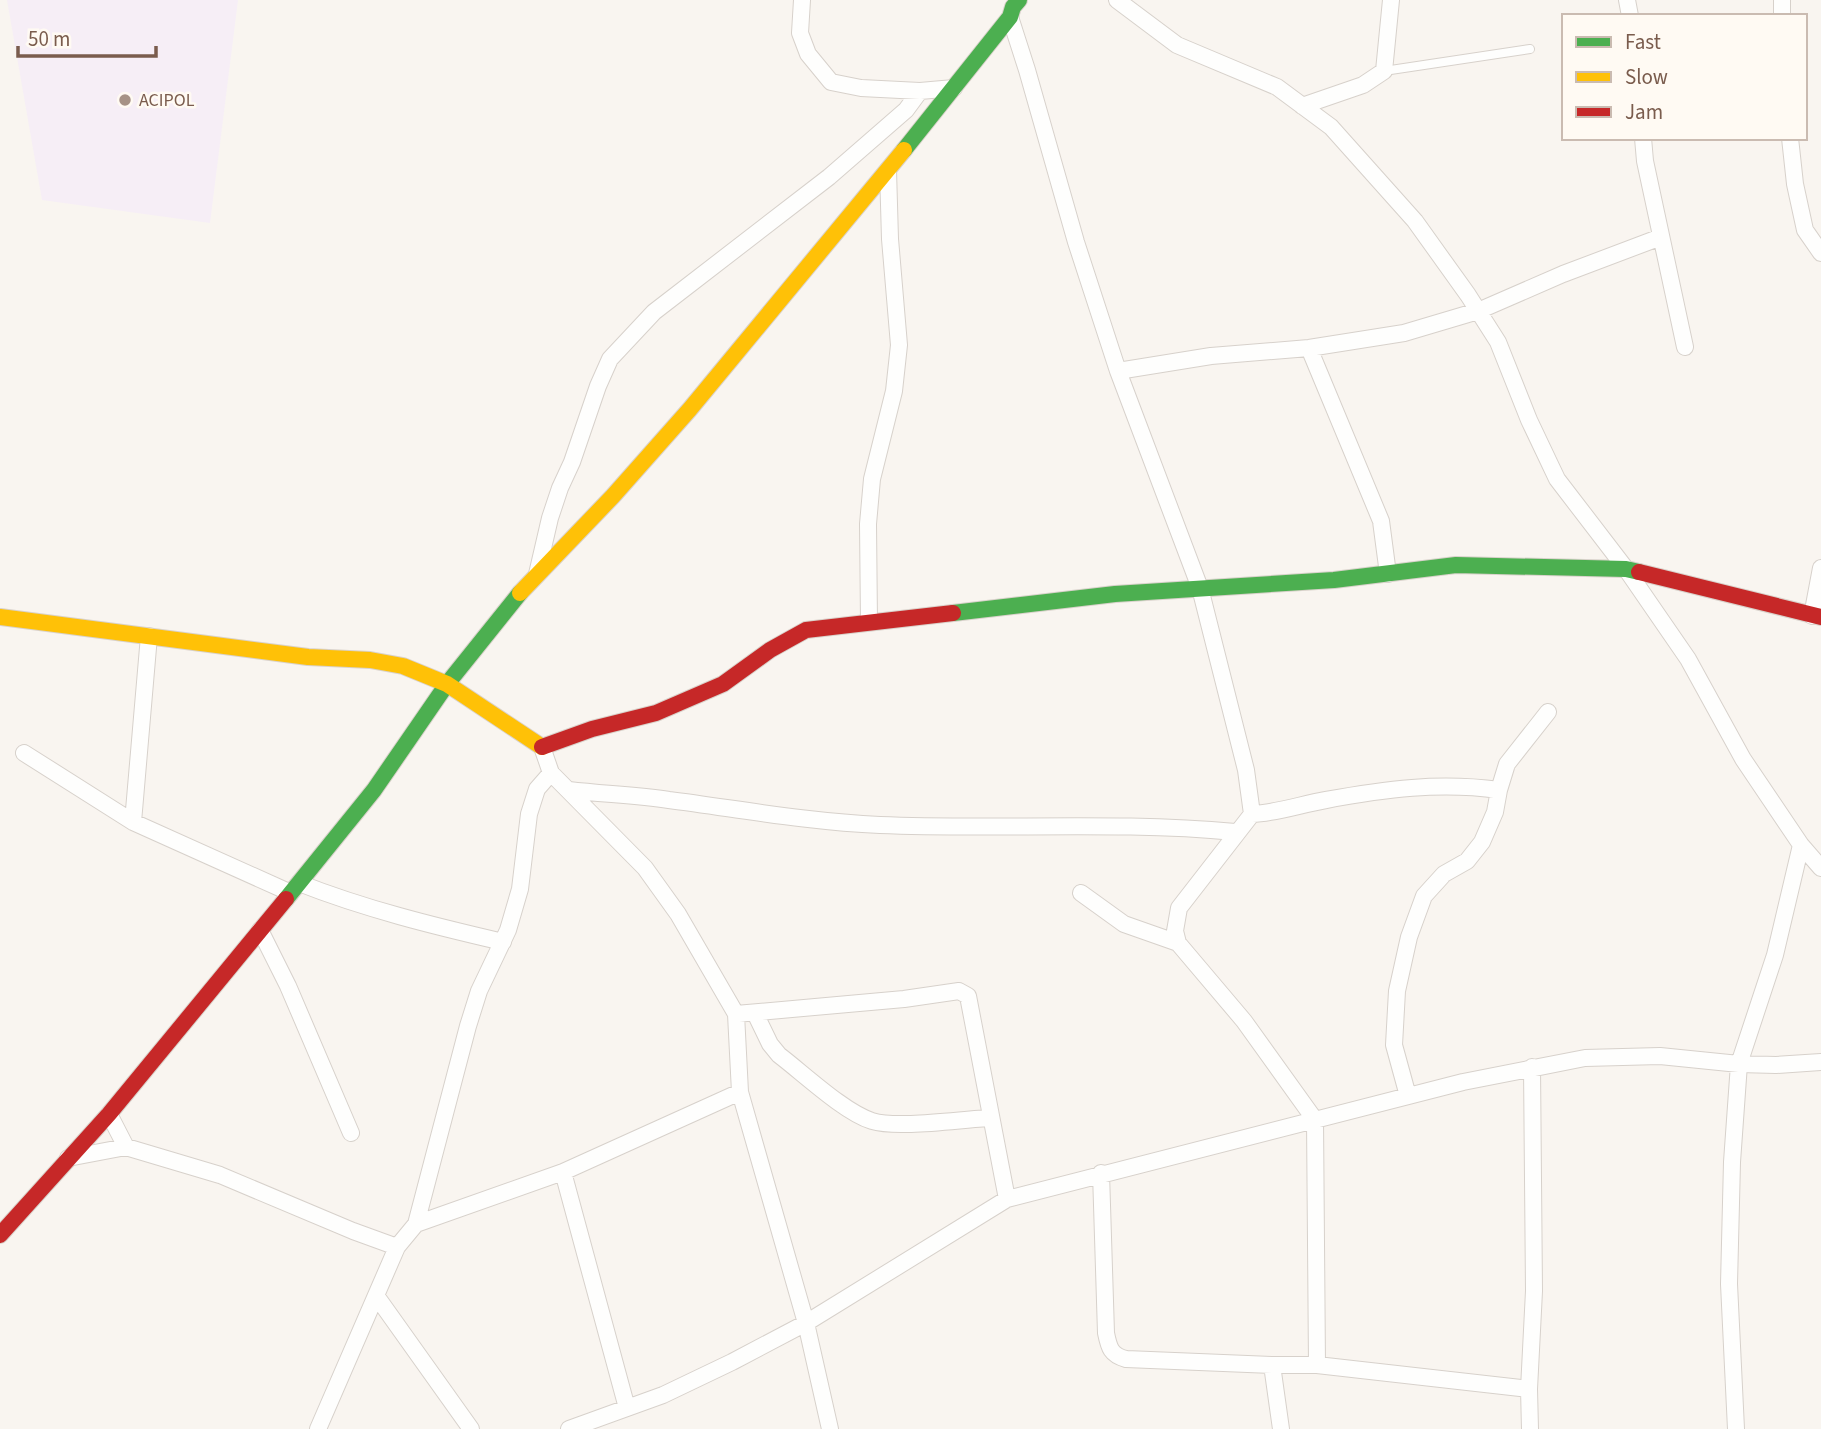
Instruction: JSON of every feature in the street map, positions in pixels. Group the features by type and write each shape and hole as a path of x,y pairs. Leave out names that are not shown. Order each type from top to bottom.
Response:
{"street":[{"path":"802,0 800,33 808,54 831,82 861,88 920,91 954,88"},
{"path":"1117,0 1177,45 1277,87 1331,127 1415,221 1498,342 1529,420 1557,479 1626,569 1688,659 1743,759 1801,845 1821,868"},
{"path":"1302,106 1363,85 1384,71 1391,0"},
{"path":"0,1235 109,1114 295,888 374,790 447,684 513,600 613,496 690,409 954,88 1013,6"},
{"path":"1013,6 1027,70 1076,242 1118,371 1200,589 1246,770 1252,814"},
{"path":"537,575 554,508 610,359 654,312 829,177 906,110 920,91"},
{"path":"1643,140 1645,160 1685,348"},
{"path":"1790,140 1795,184 1805,230 1821,253"},
{"path":"869,622 868,524 872,479 894,391 899,345 890,239 888,170"},
{"path":"1118,371 1211,356 1309,348 1404,333 1478,311 1563,274 1661,237"},
{"path":"1309,348 1381,521 1388,574"},
{"path":"541,747 592,729 656,713 723,684 770,650 806,630 1115,594 1334,580 1456,565 1626,569 1817,617 1821,568"},
{"path":"0,617 308,657 370,660 403,666 447,684 541,747 551,773 652,877 678,914 736,1014 740,1092 806,1323 830,1429"},
{"path":"133,822 149,636"},
{"path":"1408,1096 1394,1045 1396,991 1409,937 1424,896 1444,874 1467,861 1482,842 1495,812 1507,764 1548,712"},
{"path":"24,753 133,822 295,888 327,894 438,927 503,942"},
{"path":"318,1429 397,1247 416,1224 479,990 503,942 520,889 528,814 537,789 551,773"},
{"path":"1317,1364 1315,1120 1244,1021 1178,943 1175,931 1179,908 1252,814 1358,794 1422,786 1461,785 1499,790"},
{"path":"569,790 667,800 799,819 879,825 998,828 1150,826 1236,832"},
{"path":"1736,1429 1729,1284 1732,1162 1739,1064 1774,955 1801,845"},
{"path":"1081,893 1124,924 1178,943"},
{"path":"260,930 288,986 351,1133"},
{"path":"736,1014 959,991 968,996 1007,1199"},
{"path":"755,1013 770,1044 779,1055 855,1113 892,1124 991,1118"},
{"path":"569,1429 663,1395 806,1323 1007,1199 1462,1082 1585,1058 1660,1056 1739,1064 1821,1062"},
{"path":"1530,1429 1534,1277 1532,1067"},
{"path":"416,1224 563,1172 740,1092"},
{"path":"109,1114 126,1147"},
{"path":"68,1158 126,1147 220,1175 397,1247"},
{"path":"563,1172 627,1408"},
{"path":"1101,1173 1106,1333 1109,1349 1115,1356 1126,1359 1272,1365 1317,1364 1529,1389"},
{"path":"377,1297 471,1429"},
{"path":"1272,1365 1281,1429"}],"lane":[{"path":"1384,71 1530,49"}],"shaded area":[{"name":"ACIPOL","path":"7,0 238,0 210,223 42,200"}],"traffic: fast":[{"path":"904,150 1010,17 1019,0"},
{"path":"953,613 1115,594 1334,580 1456,565 1626,569 1639,572"},
{"path":"286,899 374,790 447,684 520,593"}],"traffic: slow":[{"path":"520,593 613,496 690,409 904,150"},
{"path":"0,617 308,657 370,660 403,666 447,684 542,747"}],"traffic: jam":[{"path":"1639,572 1821,617"},
{"path":"542,747 592,729 656,713 723,684 770,650 806,630 953,613"},
{"path":"0,1235 109,1114 286,899"}],"place":[{"name":"ACIPOL","path":"125,100"}]}
